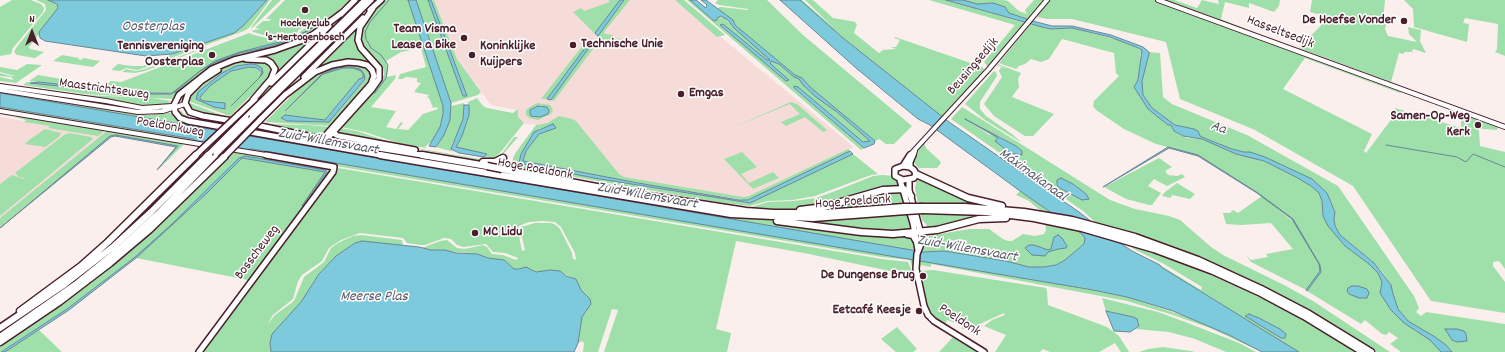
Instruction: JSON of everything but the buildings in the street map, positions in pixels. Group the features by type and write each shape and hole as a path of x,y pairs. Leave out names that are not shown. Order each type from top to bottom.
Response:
{"highway":[{"path":"0,326 44,294 97,252 128,224 355,0"},
{"path":"0,326 65,284 114,246 212,154 365,0"},
{"path":"249,117 371,0"},
{"path":"0,342 59,302 110,263 149,230 381,0"},
{"path":"323,142 333,133 372,89 380,76 378,66 363,51 358,40 360,27 373,8"},
{"path":"174,107 178,98 184,91 216,66 296,43 314,34 343,12"},
{"path":"185,104 186,98 192,89 219,69 243,60 262,59 273,65 274,72 270,81 253,100"},
{"path":"285,95 315,72 332,64 348,62 359,63 367,65 372,70 374,76 371,84 323,142"},
{"name":"Hoge Poeldonk","path":"185,104 188,110 199,115 251,124 323,142 485,173 674,205 749,216 813,218 905,209"},
{"name":"Hoge Poeldonk","path":"174,107 177,115 188,121 323,142 410,152 658,198 715,207 760,212 825,213 965,207 1024,212 1072,220 1135,237 1192,258 1262,289 1309,314 1371,352"},
{"path":"333,133 336,139 410,152"},
{"path":"333,133 341,137 488,163 497,162 505,158"},
{"path":"380,149 490,170 495,168 505,158"},
{"path":"0,337 55,300 111,257 153,218 212,154"},
{"path":"485,173 497,171 505,158"},
{"path":"916,174 933,180 968,198 1024,212"},
{"path":"760,212 810,209 839,203 874,191 904,189 911,196"},
{"name":"Hoge Poeldonk","path":"922,208 987,212 1034,218 1117,237 1154,248 1213,271 1261,293 1304,316 1363,352"},
{"path":"749,216 870,233 903,233 943,229 979,219 1034,218"},
{"path":"903,233 911,234 916,240"}],"street":[{"name":"Beusingsedijk","path":"903,166 917,148 952,111 1046,0"},
{"name":"Hasseltsedijk","path":"1158,0 1225,23 1393,87 1505,127"},
{"name":"Hasseltsedijk","path":"1162,0 1226,22 1393,87"},
{"name":"Maastrichtseweg","path":"0,86 99,100 142,108 174,107"},
{"name":"Maastrichtseweg","path":"0,90 135,112 154,112 185,104"},
{"name":"Poeldonkweg","path":"0,111 330,165 335,168"},
{"name":"Beusingsedijk","path":"910,167 910,162 917,148"},
{"path":"900,180 910,180 914,178 916,174 914,170 910,167 903,166 897,168 894,172 904,189 922,240 918,250"},
{"name":"Bosscheweg","path":"199,352 335,168"},
{"path":"910,180 908,184 918,232 916,240 918,250"},
{"name":"Poeldonk","path":"918,250 917,278 924,306 928,315 934,321 984,352"}],"shaded area":[{"path":"434,0 676,0 854,147 746,198 622,178 563,119 537,125 526,124 520,121 517,116 517,110 491,105 457,59"},
{"path":"0,117 112,135 0,228"}],"green space":[{"path":"12,0 31,0 41,4 44,8 43,12 13,48 11,54 0,56 0,7"},
{"path":"36,0 48,0 54,2 58,6 57,11 29,47 30,49 44,52 35,58 17,55 14,52 16,48 46,10 45,4"},
{"path":"267,0 270,0 249,28 244,31 144,68 137,70 126,68 120,71 111,70 118,64 143,66 198,44 231,34 243,26"},
{"path":"272,0 281,0 251,29 252,26"},
{"path":"285,0 350,0 312,33 294,42 208,69 182,89 172,99 85,94 23,85 27,82 136,94 171,94 174,92 137,93 29,81 38,75 103,86 111,81 121,82 249,33 283,41 295,37 302,30 311,25 319,23 315,27 324,21 319,20 300,29 293,37 285,39 277,39 252,31 261,29 255,28 263,21 269,21 271,19 266,19"},
{"path":"358,0 362,0 243,116 240,115"},
{"path":"374,0 377,0 260,117 257,117"},
{"path":"385,0 408,0 443,106 440,127 432,141 425,147 426,148 398,143 365,132 341,127 382,80 384,74 383,68 363,47 360,40 362,27","holes":["421,48 426,67 400,74 398,79 403,79 405,77 417,78 417,82 421,83 414,92 429,95 427,98 429,98 433,108 437,107 438,109 423,114 408,130 398,129 403,123 401,122 396,129 386,127 396,111 371,107 395,79 396,75 387,77 388,68 386,61 401,52"]},
{"path":"416,0 428,0 463,96 467,96 431,1 434,0 457,59 481,92 478,95 451,103"},
{"path":"608,0 620,0 595,33 598,36 624,0 630,0 604,32 605,34 613,35 611,38 622,39 613,42 600,39 573,12 581,8 584,11 610,2"},
{"path":"675,0 684,0 725,35 717,37"},
{"path":"687,0 690,0 714,21 718,17 725,18 734,28 771,60 767,60 723,24 720,25 786,81 769,62 771,61 779,64 794,77 799,79 803,85 816,97 837,112 870,141 863,142 798,87 793,88 864,148 861,150"},
{"path":"718,0 767,0 803,35 912,126 894,144 886,144 879,139 875,141 810,87 802,78 795,75 735,25 733,20 717,10 719,7 748,9 719,5 715,3"},
{"path":"800,0 802,0 834,28 805,0 813,0 833,18 856,22 855,23 857,24 854,33 879,53 883,50 896,49 891,47 896,47 900,40 894,38 895,37 982,67 984,69 983,73 942,117 843,38"},
{"path":"929,0 946,0 1025,23 988,67 984,62 1015,25"},
{"path":"963,0 1004,0 1008,1 1019,11 1027,14 1025,10 1034,0 1044,0 1029,19 1009,13 1004,7 993,3 977,4"},
{"path":"1050,0 1154,0 1401,92 1400,93 1305,58 1283,89 1372,134 1364,151 1366,153 1390,121 1395,108 1461,128 1461,112 1498,126 1497,130 1473,128 1479,130 1480,146 1505,152 1505,269 1499,261 1493,262 1493,266 1505,282 1505,313 1431,301 1353,186 1255,130 1180,99 1166,42 1072,19 1047,19 1037,17"},
{"path":"1163,0 1174,0 1197,8 1202,0 1219,4 1218,0 1280,0 1279,6 1274,12 1249,3 1249,8 1225,2 1221,19 1296,49"},
{"path":"1312,0 1385,0 1383,20 1387,21 1385,29 1388,36 1417,42 1409,34 1408,27 1421,30 1420,41 1426,53 1413,49 1412,52 1404,52 1404,54 1399,53 1391,82 1299,48 1329,17 1310,12"},
{"path":"1404,0 1505,0 1505,56 1495,52 1497,49 1498,24 1465,18 1463,23 1469,24 1467,42 1414,27 1413,9"},
{"path":"360,24 356,37 376,66 377,75 368,88 374,70 349,61 306,77"},
{"path":"1031,24 1051,29 1072,28 1126,42 1142,51 1140,55 1141,60 1138,80 1134,87 1148,109 1168,125 1171,125 1174,131 1187,138 1202,139 1241,156 1245,155 1263,161 1311,186 1319,193 1322,201 1323,216 1345,246 1369,264 1378,273 1382,282 1380,293 1415,331 1430,339 1441,352 1401,352 1390,344 1398,338 1389,332 1386,335 1382,334 1365,320 1361,324 1307,291 1321,272 1320,265 1296,224 1319,264 1320,271 1306,290 1251,262 1246,255 1251,260 1268,257 1266,254 1293,249 1271,223 1241,225 1226,224 1223,213 1230,213 1233,210 1238,213 1262,196 1198,155 1156,144 1124,129 1096,110 1093,106 1094,101 1119,76 1116,73 1114,53 1062,39 1049,59 1041,62 1031,59 1016,69 999,63","holes":["1263,197 1292,219 1295,223"]},
{"path":"325,28 274,77 276,70 270,61 259,58 243,59 218,68 195,85 184,99 180,99 193,85 222,65 234,61 291,46 309,38"},
{"path":"587,40 591,40 547,99 541,99"},
{"path":"593,42 596,45 554,101 551,100"},
{"path":"207,47 145,71 135,73 122,72 126,69 136,71 145,69"},
{"path":"1149,52 1160,53 1163,97 1172,104 1247,135 1338,186 1414,296 1419,308 1416,312 1421,316 1426,312 1505,324 1505,352 1452,352 1446,345 1408,321 1398,309 1391,285 1383,273 1374,263 1340,235 1335,226 1335,211 1327,193 1311,179 1265,157 1250,152 1232,149 1200,136 1198,131 1194,129 1175,125 1152,108 1143,95 1142,81"},
{"path":"62,55 79,58 78,59 81,60 83,58 100,61 93,67 53,61"},
{"path":"253,60 264,62 270,66 272,70 270,77 230,116 188,101 189,97 199,86 225,67 243,61","holes":["251,64 257,65 263,73 262,74 259,69 249,67 231,71 211,85 200,97 200,99 204,101 221,102 225,109 217,108 198,100 198,92 229,69"]},
{"path":"27,64 42,65 16,83 0,81 0,77 14,80 11,77 0,76 0,73 15,76 0,72 0,67 17,70"},
{"path":"353,64 367,68 371,74 370,79 331,126 265,122 311,76 329,67","holes":["350,67 360,69 365,76 365,79 329,122 287,121 281,118 286,116 295,116 325,120 359,79 363,78 363,74 361,71 353,68 343,68 324,74 337,68","323,74 286,111 321,75"]},
{"path":"998,64 1021,73 1018,79 1019,87 1012,97 1054,114 1033,136 1025,136 994,116 984,104 1002,77 999,71 1001,67 1007,68 997,65"},
{"path":"994,71 996,72 997,76 980,102 980,109 986,116 1012,134 1022,143 985,120 965,104"},
{"path":"22,86 84,95 152,98 171,101 165,106 144,107"},
{"path":"0,92 133,114 148,115 169,112 177,120 185,123 711,214 908,235 913,237 917,250 915,251"},
{"path":"477,98 483,106 487,108 513,113 518,109 518,117 524,123 500,153 492,159 484,157 487,155 456,147 462,136 469,115 468,102"},
{"path":"791,102 797,104 827,130 823,132 805,117 786,126 781,122 800,114 790,104 734,127"},
{"path":"190,103 229,118 269,124 330,127 322,135 317,137 211,116 190,109"},
{"path":"464,103 463,119 459,132 452,144 452,151 454,152 436,147 440,142 451,113 451,106"},
{"path":"538,103 550,105 553,110 551,114 538,120 529,118 526,115 526,110","holes":["540,105 547,107 549,112 540,117 535,117 530,113 533,108"]},
{"path":"0,107 195,139 243,150 252,149 915,259 912,267 910,260 882,257 0,110"},
{"path":"962,107 1110,200 1135,209 1169,216 1180,220 1211,247 1225,256 1313,301 1390,352 1377,352 1301,305 1232,272 1197,256 1124,230 1124,237 1136,246 1240,288 1301,318 1356,352 1299,352 1160,265 1201,290 1202,287 1164,264 1134,249 1094,221 1083,211 951,119","holes":["965,119 1016,146 1022,151 1022,155 1010,153 995,141 999,138 988,134","1061,178 1073,184 1086,194 1088,199 1083,200 1058,187 1057,180","1249,314 1280,329 1286,334 1285,338 1281,338 1245,315"]},
{"path":"180,110 185,115 197,119 225,121 312,139 191,119 182,115 178,111"},
{"path":"559,116 576,121 619,174 624,177 743,197 749,196 848,149 850,151 748,200 638,183 523,161 526,151 539,134 547,130 551,125 539,129 532,135 521,154 520,163 594,178 750,203 853,154 878,174 871,175 815,196 793,200 768,201 749,206 717,202 512,166 513,158 516,152 536,125 547,123"},
{"path":"14,117 36,118 106,130 98,136 48,128 50,126 24,122 26,120"},
{"path":"340,128 357,131 399,145 490,161 498,159 514,137 518,137 499,159 488,162 342,135 338,133"},
{"path":"45,129 61,133 59,137 45,147 25,144 29,140"},
{"path":"108,130 181,142 183,145 158,170 178,146 116,135 110,136 0,227 0,218"},
{"path":"69,133 91,137 93,139 0,216 0,184 12,175 24,179 25,178 19,177 15,173 64,135"},
{"path":"924,142 926,148 941,163 937,168 919,168 912,161"},
{"path":"235,152 329,166 333,169 306,207 303,206 326,171 241,157 172,224 134,258 67,309 0,352 0,346 60,305 125,255"},
{"path":"742,152 757,167 741,174 749,183 773,172 779,178 753,189 724,159"},
{"path":"242,158 325,172 303,206 248,280 136,258 208,192"},
{"path":"1159,158 1172,167 1165,171 1168,175 1177,176 1182,174 1185,177 1167,186 1154,179 1148,186 1161,193 1152,205 1126,199 1104,187"},
{"path":"338,168 882,259 908,262 914,276 804,253 736,241 716,329 731,333 727,352 604,352 618,310 612,309 598,352 583,352 584,343 582,341 578,343 582,317 587,311 588,296 581,290 576,279 550,270 536,272 528,268 514,269 504,260 488,258 470,253 422,248 447,240 457,248 465,249 483,245 487,247 492,254 503,255 516,260 518,258 505,253 493,252 486,244 464,247 457,245 451,239 444,238 425,245 420,245 407,243 403,238 360,233 341,240 329,248 322,261 302,275 298,281 293,299 273,315 267,325 275,315 294,301 304,277 324,262 331,248 338,243 353,236 361,235 402,240 403,246 355,243 336,256 319,274 301,302 272,334 270,343 271,352 200,352","holes":["529,222 555,222 561,227 575,253 576,260 573,259 572,253 560,229 551,223 535,223 521,227 525,250 522,251 518,231 519,226"]},
{"path":"918,175 1000,207 964,204 918,204 915,188"},
{"path":"873,176 893,176 899,181 900,185 898,187 810,208 794,210 748,208 768,202 816,198"},
{"path":"1177,183 1195,194 1190,199 1172,195 1171,198 1162,196"},
{"path":"903,190 906,205 852,210 810,210 860,196"},
{"path":"1020,191 1082,234 1085,237 1084,244 1065,260 1056,265 1044,267 1029,267 1006,261 944,251 920,252 928,243 929,236 969,229 989,229 1008,241 1012,241 1023,234 1035,236 1044,234 1046,230 1043,213 1029,201 1016,195"},
{"path":"909,213 914,231 881,232 795,221"},
{"path":"920,213 987,214 987,216 970,218 928,229 922,220"},
{"path":"918,260 1127,297 1193,319 1262,352 1210,328 1127,301 931,264 931,267 921,265 920,268"},
{"path":"933,270 1046,288 1048,305 1107,327 1119,336 1129,352 1121,352 1115,343 1099,352 1050,352 1043,349 1040,352 995,352 1006,335 984,326 992,320 1005,315 1004,313 969,329 962,329 962,325 947,320 945,326 928,312 925,303 919,271"},
{"path":"1102,298 1158,312 1239,343 1256,352 1226,352 1195,339 1169,332 1136,329 1139,326 1138,321 1106,311"},
{"path":"897,327 917,349 913,352 896,352 881,339"},
{"path":"39,330 62,352 5,352"},
{"path":"954,336 979,352 939,352"},
{"path":"1163,347 1191,351 1195,352 1139,352"}],"water":[{"name":"Oosterplas","path":"48,0 267,0 243,26 234,33 172,54 146,56 45,41 40,38 39,32 58,8 57,4"},
{"path":"408,0 416,0 451,103 450,120 444,135 436,147 429,146 440,127 443,106"},
{"path":"428,0 431,0 467,96 463,96"},
{"path":"620,0 624,0 598,36 595,33"},
{"path":"690,0 696,0 706,8 707,5 701,0 706,0 733,20 735,25 795,75 802,78 810,87 875,141 874,144 864,148 794,88 794,86 798,87 863,142 870,141 837,112 816,97 803,85 799,79 794,77 779,64 771,61 770,63 789,80 786,81 720,25 723,24 767,60 770,60 734,28 728,20 721,16 714,21"},
{"path":"780,0 800,0 843,38 949,122 1079,212 1111,237 1132,251 1160,265 1299,352 1262,352 1229,335 1173,311 1127,297 1093,290 252,149 243,150 196,142 194,139 0,107 0,93 923,252 944,251 1006,261 1029,267 1056,265 1065,260 1084,244 1085,238 1082,234 930,125 918,119 856,68"},
{"path":"946,0 963,0 977,4 993,3 1005,7 1009,13 1033,21 1052,26 1072,26 1111,35 1143,47 1149,52 1149,54 1142,81 1143,95 1152,108 1175,125 1194,129 1198,131 1200,136 1209,140 1232,149 1250,152 1265,157 1312,179 1327,193 1335,212 1335,226 1340,235 1374,263 1391,285 1398,309 1408,321 1435,337 1446,345 1452,352 1441,352 1430,340 1404,323 1391,310 1380,293 1382,282 1378,273 1369,264 1345,246 1328,226 1323,216 1322,201 1319,193 1311,186 1264,161 1236,154 1202,139 1183,136 1174,131 1171,125 1168,125 1148,109 1134,87 1138,80 1142,50 1110,37 1072,28 1051,29 1042,27"},
{"path":"321,21 308,31 287,41 240,53 216,62 200,71 215,61 240,52 287,40 307,31"},
{"path":"591,40 593,42 551,100 547,99"},
{"path":"251,64 257,65 262,68 263,73 260,77 262,72 257,68 249,67 231,71 211,85 200,97 200,99 204,101 225,103 225,109 214,107 196,99 198,92 222,73 236,66"},
{"path":"350,67 360,69 364,74 365,79 329,122 287,121 281,118 285,115 325,120 359,79 363,78 361,71 353,68 343,68 324,74 337,68"},
{"path":"200,71 171,94 136,94 30,83 39,82 137,93 172,93"},
{"path":"323,74 285,111 321,75"},
{"path":"464,105 469,105 469,115 462,136 456,147 487,154 484,157 459,153 451,149 463,119"},
{"path":"538,106 547,107 549,111 548,114 540,117 531,116 530,110"},
{"path":"965,119 1016,146 1022,151 1022,155 1010,153 995,141 998,138"},
{"path":"553,124 556,128 539,134 526,151 523,161 638,183 739,200 748,200 850,151 853,154 750,203 594,178 519,163 521,154 534,132"},
{"path":"116,135 178,146 157,170 176,147 115,136 111,137 0,228 110,136"},
{"path":"1168,147 1198,155 1258,193 1293,219 1320,265 1321,272 1307,291 1306,290 1320,271 1319,264 1292,219 1257,193 1198,156 1169,148 1103,187"},
{"path":"245,156 325,170 327,172 302,206 325,172 242,158 208,192 136,258 69,310 5,352 1,352 67,309 134,258 172,224 239,158"},
{"path":"1061,178 1073,184 1086,194 1089,199 1082,200 1058,187 1057,180"},
{"path":"1058,235 1067,246 1066,248 1048,252 1045,256 1032,255 1025,248 1029,245 1034,245 1048,250 1051,249 1054,237"},
{"name":"Meerse Plas","path":"362,241 419,247 431,250 445,250 456,253 477,254 488,258 504,260 514,269 526,267 536,272 550,270 560,271 566,276 576,279 581,290 590,299 591,304 582,317 578,343 574,352 271,352 270,343 272,334 301,302 319,274 336,256 355,243"},
{"path":"1352,286 1367,289 1369,293 1367,298 1359,298 1349,294 1347,291 1348,288"},
{"path":"1106,311 1133,317 1137,319 1139,326 1130,332 1114,331"},
{"path":"1249,314 1280,329 1286,334 1285,338 1281,338 1245,316"},
{"path":"1445,329 1457,329 1464,331 1467,341 1457,342 1452,340"}],"waterway":[{"path":"375,93 386,78 388,65 381,55 371,48 366,39 365,32 370,22 389,0"},
{"path":"1386,145 1457,157 1466,162 1473,154 1505,167"}],"place":[{"name":"Hockeyclub 's-Hertogenbosch","path":"305,10"},
{"name":"De Hoefse Vonder","path":"1404,21"},
{"name":"Team Visma Lease a Bike","path":"464,38"},
{"name":"Technische Unie","path":"573,45"},
{"name":"Tennisvereniging Oosterplas","path":"212,55"},
{"name":"Koninklijke Kuijpers","path":"472,55"},
{"name":"Emgas","path":"681,94"},
{"name":"Samen-Op-Weg Kerk","path":"1478,125"},
{"name":"MC Lidu","path":"475,233"},
{"name":"De Dungense Brug","path":"923,276"},
{"name":"Eetcafé Keesje","path":"919,311"}],"water label":[{"name":"Aa","path":"1218,129"},
{"name":"Zuid-Willemsvaart","path":"328,143"},
{"name":"Máximakanaal","path":"1032,176"},
{"name":"Zuid-Willemsvaart","path":"647,197"},
{"name":"Zuid-Willemsvaart","path":"967,250"}]}
